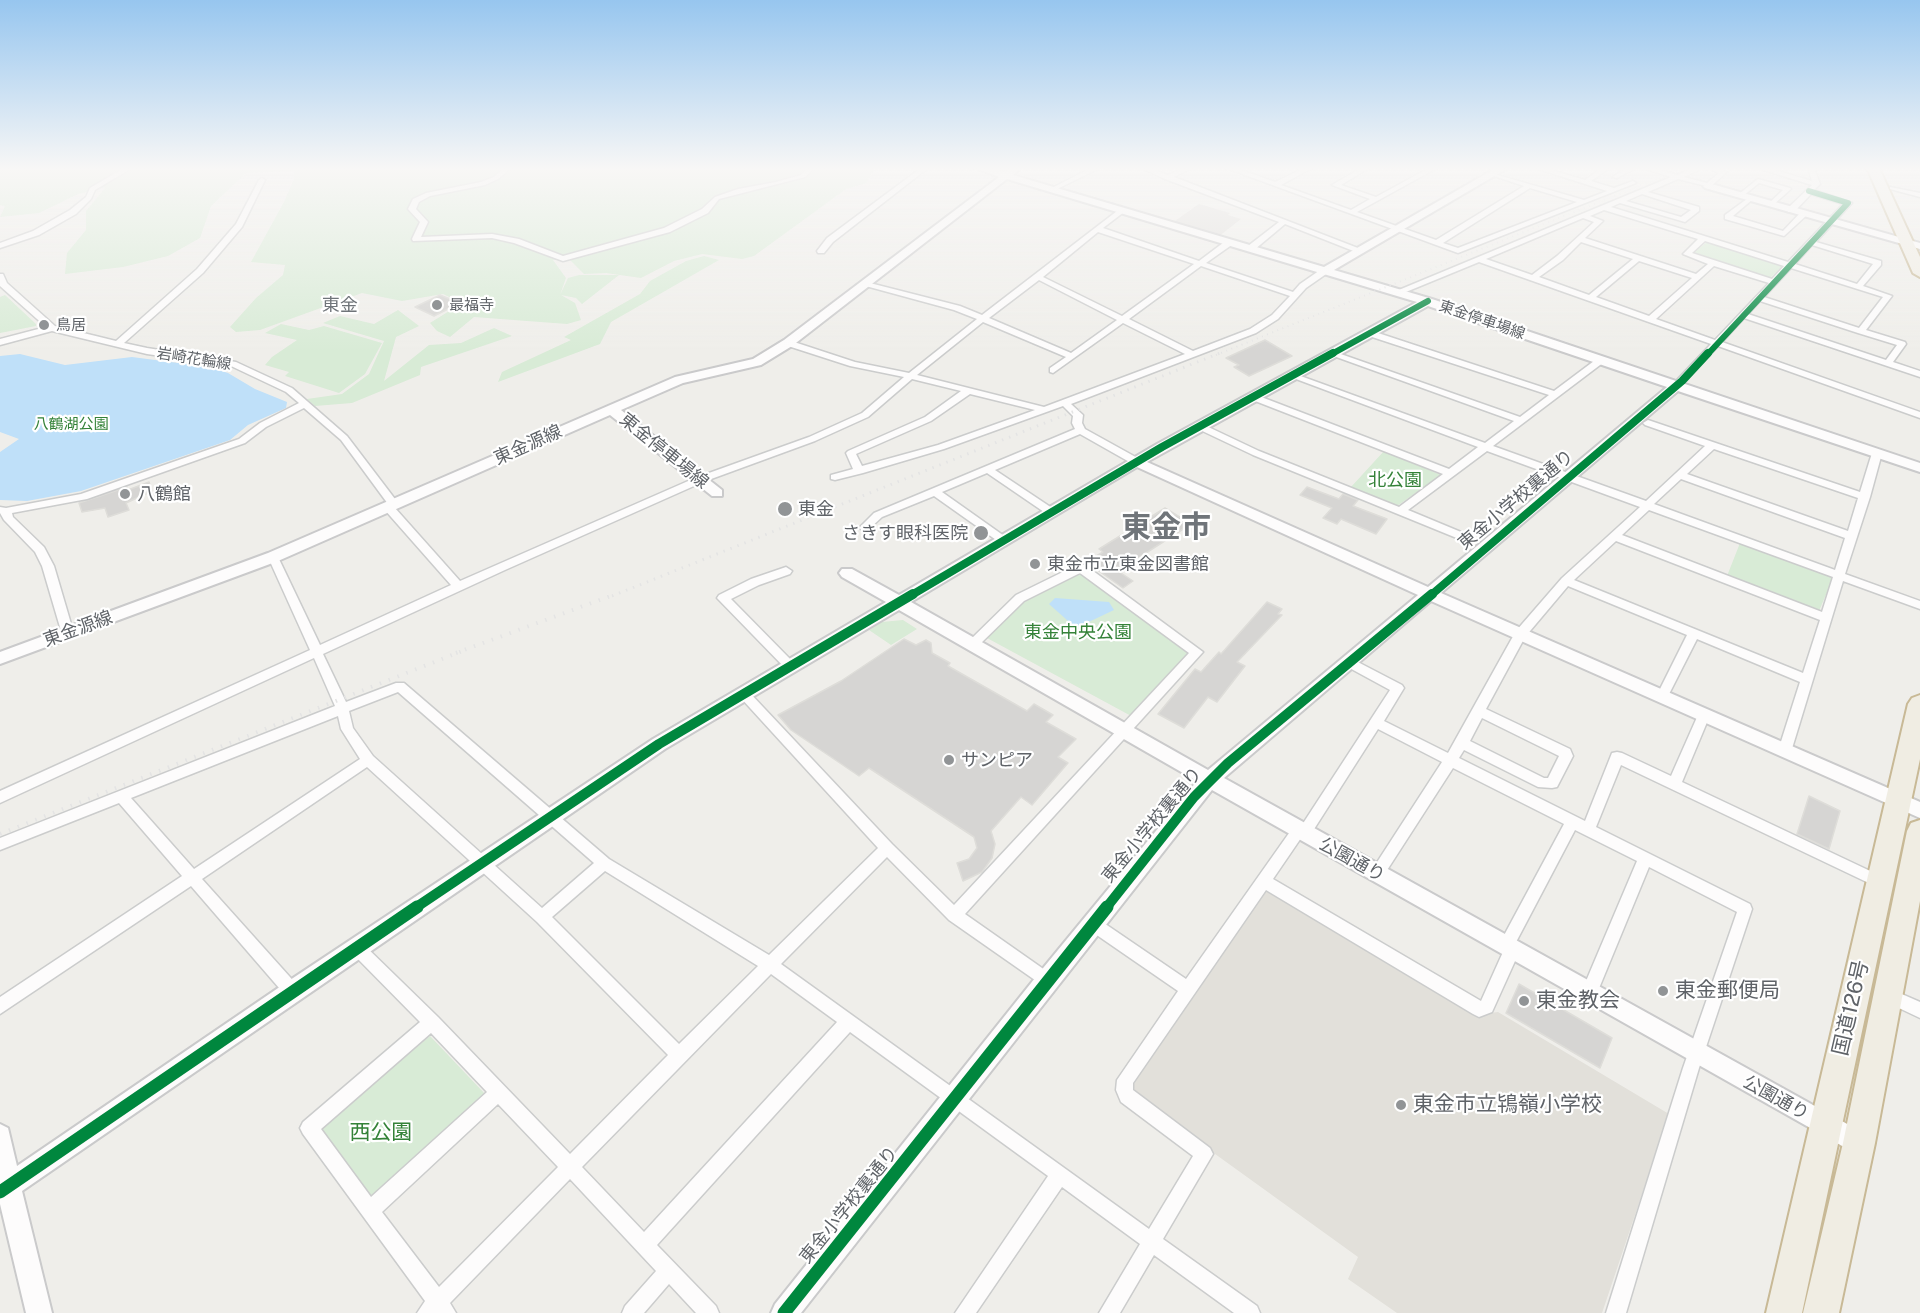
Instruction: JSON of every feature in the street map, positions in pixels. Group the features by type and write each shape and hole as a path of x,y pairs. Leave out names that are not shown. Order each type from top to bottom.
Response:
{"highway":[{"path":"1899,229 1920,273"},
{"path":"1912,229 1920,245"},
{"name":"国道126号","path":"1784,1313 1824,1125 1880,882 1909,805 1920,704"},
{"name":"国道126号","path":"1821,1313 1859,1143 1920,831"}],"street":[{"path":"0,246 43,229"},
{"path":"117,344 200,271 235,229"},
{"path":"421,229 416,239 492,236 516,241 563,259 657,234 667,229"},
{"path":"821,251 830,240 844,229"},
{"name":"東金源線","path":"0,658 273,557 685,377 752,364 788,343 935,229"},
{"path":"0,796 458,586 699,480 841,427 865,415 932,357 1097,229"},
{"path":"1098,229 1295,295"},
{"name":"東金停車場線","path":"1187,229 1398,292 1920,468"},
{"path":"1251,248 1274,229"},
{"path":"1303,229 1359,250"},
{"path":"835,477 941,447 1065,403 1265,325 1284,309 1303,286 1393,229"},
{"path":"1399,229 1458,251 1514,229"},
{"path":"1437,243 1459,229"},
{"path":"1398,292 1551,229"},
{"path":"1533,278 1590,229"},
{"path":"1676,229 1888,296 1861,331"},
{"path":"1768,229 1784,234 1789,229"},
{"path":"1677,385 1825,229"},
{"path":"1859,229 1920,245"},
{"path":"1704,238 1688,254 1774,282"},
{"path":"1579,239 1695,276"},
{"path":"1053,370 1230,242"},
{"path":"1812,243 1878,263 1858,286"},
{"path":"1590,298 1638,258"},
{"path":"1479,259 1920,415"},
{"path":"1651,319 1695,276 1713,263"},
{"name":"岩崎花輪線","path":"0,276 3,284 52,328 147,351 233,364 289,390 344,438 391,506 458,586"},
{"path":"1038,277 1192,354"},
{"path":"865,283 957,308 1071,356"},
{"path":"1759,298 1902,344 1888,363"},
{"path":"5,1190 292,991 659,744 1137,462 1428,302"},
{"path":"1742,315 1920,374"},
{"path":"0,342 52,328"},
{"path":"1369,333 1555,394"},
{"path":"788,343 853,364 912,376 1045,410"},
{"path":"1332,354 1520,420"},
{"path":"1400,511 1601,360"},
{"path":"1292,376 1920,605"},
{"name":"東金小学校裏通り","path":"784,1313 1047,980 1210,779 1431,595 1677,385"},
{"path":"859,471 851,453 928,419 969,390"},
{"path":"1252,397 1450,473"},
{"path":"1065,403 1078,415 1077,423 1081,430 1137,462 1431,595 1909,805"},
{"path":"68,634 40,550 3,511 83,497 200,456 242,441 263,425 304,404"},
{"name":"東金停車場線","path":"611,409 717,493"},
{"path":"1648,423 1865,497"},
{"path":"1200,426 1256,453 1469,539"},
{"path":"864,528 878,515 1081,430"},
{"path":"1377,874 1462,743 1520,634 1566,581 1712,445"},
{"path":"1785,751 1841,576 1877,453"},
{"path":"987,469 1051,512"},
{"path":"1679,476 1853,537"},
{"path":"934,491 1003,540"},
{"path":"1614,536 1827,618"},
{"path":"273,557 342,707 347,729 368,760 542,917 679,1055"},
{"path":"954,915 1197,652 1082,568 1020,598 973,644"},
{"path":"786,571 755,582 723,598 791,667"},
{"name":"公園通り","path":"847,573 1302,832 1859,1143"},
{"path":"1566,581 1808,680"},
{"path":"1662,697 1694,633"},
{"path":"1108,1313 1204,1154 1127,1096 1124,1090 1125,1080 1264,881 1302,832 1377,723 1398,688 1348,662"},
{"path":"0,844 400,686 604,863 771,965 1250,1313"},
{"path":"744,694 887,848 954,915 1047,980"},
{"path":"1462,743 1544,783 1552,783 1566,756 1565,753 1480,712"},
{"path":"1674,784 1704,716"},
{"path":"1377,723 1745,909 1696,1053 1616,1313"},
{"path":"1588,830 1617,757 1880,882"},
{"path":"0,1006 368,760"},
{"path":"121,796 292,991"},
{"path":"1264,881 1479,1010 1486,1007 1509,948 1572,822"},
{"path":"432,1022 309,1128 370,1211 437,1310 679,1055 887,848"},
{"path":"1588,993 1645,859"},
{"path":"542,917 604,863"},
{"path":"1093,924 1188,989"},
{"path":"357,948 500,1092 709,1313"},
{"path":"1888,994 1920,1010"},
{"path":"645,1245 848,1022"},
{"path":"370,1211 500,1092"},
{"path":"0,1136 5,1190 39,1313"},
{"path":"965,1313 1059,1175"},
{"path":"632,1313 669,1270"}],"shaded area":[{"path":"1193,229 1228,229 1218,237"},
{"name":"東金市立鴇嶺小学校","path":"1267,890 1476,1015 1498,1012 1669,1114 1602,1313 1397,1313 1348,1279 1358,1257 1136,1097 1133,1083"}],"green space":[{"path":"203,229 200,238 168,256 123,267 65,274 67,253 86,230"},
{"path":"269,229 791,229 754,256 742,259 702,254 674,261 641,278 606,273 584,274 566,256 553,260 566,278 560,295 568,278 579,275 619,275 582,304 576,298 561,295 575,303 581,320 567,324 474,317 450,337 437,331 430,323 462,303 443,294 402,301 362,293 260,330 236,332 230,327 256,298 283,275 285,265 251,262"},
{"path":"1707,242 1784,265 1770,278 1692,254"},
{"path":"704,256 719,260 611,322 600,344 498,382 502,372 571,340 564,337 640,294 650,281 686,261"},
{"path":"5,295 36,326 0,333 0,297"},
{"path":"398,310 419,326 396,337 384,381 429,345 461,343 494,328 512,336 421,367 420,375 352,403 315,406 307,399 342,394 369,374 384,341 323,323 340,316 374,324"},
{"path":"281,324 309,330 324,326 382,343 365,374 339,393 285,376 289,372 265,365 272,357 297,340 265,333"},
{"name":"北公園","path":"1384,451 1441,475 1397,506 1351,487"},
{"path":"1740,543 1833,578 1819,611 1727,576"},
{"name":"東金中央公園","path":"1080,573 1189,653 1133,717 987,638 1025,601"},
{"path":"903,620 917,629 891,645 869,630 882,622"},
{"name":"西公園","path":"430,1036 486,1095 372,1199 318,1130"}],"water":[{"name":"八鶴湖公園","path":"20,354 65,365 132,357 209,367 228,373 255,389 287,402 286,408 248,425 230,440 81,491 27,501 0,500 0,452 19,439 0,432 0,356"},
{"path":"1055,598 1109,602 1114,610 1076,628 1049,604"}],"building":[{"name":"最福寺","path":"440,295 460,303 434,316 415,307"},
{"path":"1265,340 1292,356 1249,376 1234,367 1239,365 1226,358"},
{"name":"八鶴館","path":"149,482 152,491 126,503 129,510 108,517 105,508 82,512 79,503"},
{"path":"1307,487 1339,499 1343,494 1358,500 1353,506 1387,519 1376,534 1341,519 1337,524 1323,518 1332,508 1300,495"},
{"path":"1165,508 1191,524 1118,571 1133,581 1123,588 1086,562 1103,552 1099,549"},
{"path":"1267,602 1282,609 1278,614 1282,615 1237,662 1245,666 1217,702 1208,697 1184,728 1158,714 1195,669 1201,672 1219,652 1221,654"},
{"name":"サンピア","path":"904,639 916,645 926,640 931,643 932,653 950,663 948,666 1027,711 1034,704 1053,715 1046,722 1076,739 1058,757 1068,763 1032,805 1021,797 991,831 995,844 992,858 982,872 963,881 957,863 969,859 977,848 974,837 869,768 859,776 791,730 778,715 841,681"},
{"path":"1809,796 1840,811 1829,849 1797,834"},
{"path":"1519,984 1612,1038 1600,1068 1506,1013"}],"railway":[{"path":"1216,355 1531,229"},
{"path":"612,596 1220,353"},
{"path":"456,653 616,594"},
{"path":"0,834 462,651"}],"cycle path":[{"path":"784,1313 1194,797 1228,763 1311,692 1431,595 1682,381 1823,229"},
{"path":"0,1192 292,991 659,744 1162,447 1428,301"}],"place":[{"name":"最福寺","path":"437,305"},
{"name":"鳥居","path":"44,325"},
{"name":"八鶴館","path":"125,494"},
{"name":"東金","path":"785,509"},
{"name":"さきす眼科医院","path":"981,533"},
{"name":"東金市立東金図書館","path":"1035,564"},
{"name":"サンピア","path":"949,760"},
{"name":"東金郵便局","path":"1663,991"},
{"name":"東金教会","path":"1524,1001"},
{"name":"東金市立鴇嶺小学校","path":"1401,1105"}],"district":[{"name":"東金","path":"340,305"},
{"name":"東金市","path":"1166,528"}]}
